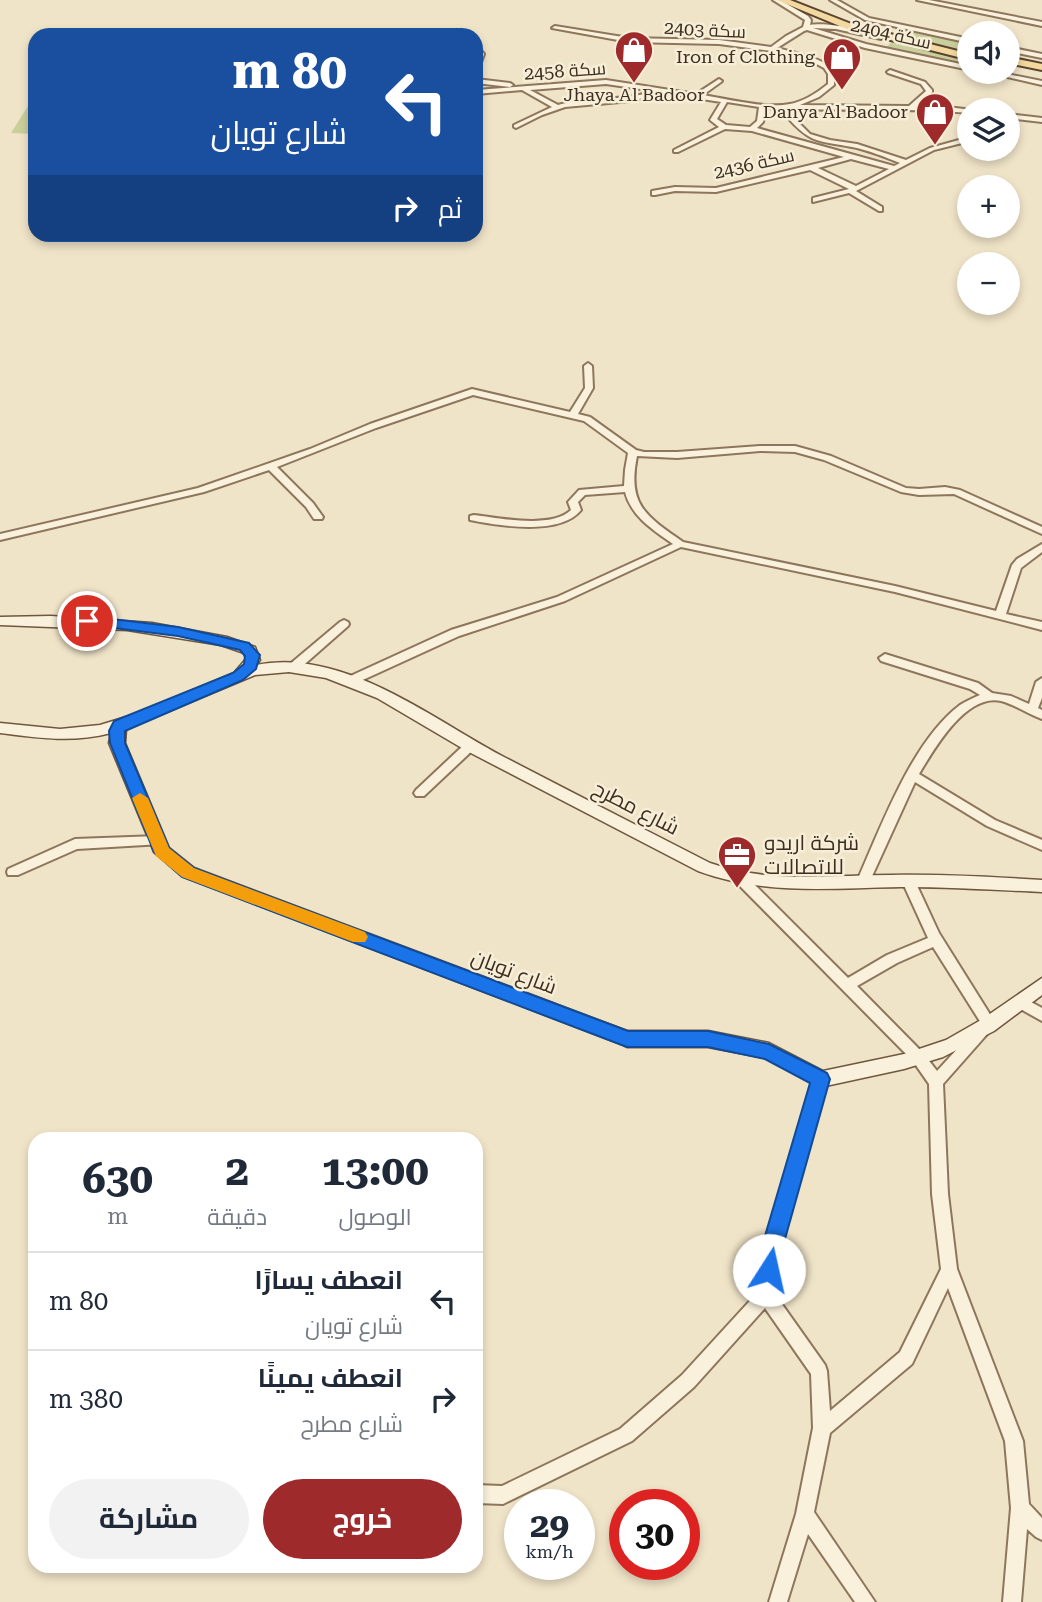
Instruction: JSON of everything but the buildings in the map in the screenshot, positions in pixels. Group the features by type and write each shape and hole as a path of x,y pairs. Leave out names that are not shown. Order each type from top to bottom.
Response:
{"main road":[{"path":"782,0 814,15 881,37 957,52"},
{"path":"795,1 887,34 957,52"},
{"path":"1020,64 1042,69"},
{"path":"0,621 109,622 178,632 237,645 250,650 253,660 238,676"},
{"name":"شارع مطرح","path":"0,728 68,735 119,725 238,676 263,668 294,667 350,681 376,692 470,746 704,867 741,879 767,882 908,881 1042,886"},
{"name":"شارع تويان","path":"119,725 117,743 162,852 188,872 627,1039 708,1039 769,1051 821,1079"},
{"path":"821,1079 918,1057 951,1045 989,1024 1042,985"}],"street":[{"path":"776,0 806,17 806,27 827,24 881,37"},
{"path":"833,0 851,6 867,19 957,38"},
{"path":"920,0 1042,24"},
{"name":"سكة 2403","path":"555,28 629,40 719,42 772,49 806,27"},
{"name":"سكة 2404","path":"806,27 865,46 957,65"},
{"path":"772,49 813,60 826,67 831,75 831,85 826,90 792,106 791,118 807,135 829,142 855,145 905,162"},
{"path":"1020,51 1042,56"},
{"path":"890,72 923,83 930,91 910,109"},
{"path":"1020,78 1042,83"},
{"path":"697,96 719,81"},
{"path":"483,82 528,88 557,107"},
{"name":"سكة 2458","path":"483,91 606,82 763,106 910,109"},
{"path":"516,126 557,107 584,102 618,102 643,98 662,90"},
{"path":"725,100 713,120 724,127 752,129 893,168"},
{"path":"752,129 760,122 763,106"},
{"path":"910,109 957,110"},
{"path":"910,109 957,116"},
{"path":"1020,117 1042,120"},
{"path":"676,151 724,127"},
{"path":"816,200 853,190 932,149 957,142"},
{"path":"811,168 855,157"},
{"name":"سكة 2436","path":"655,193 674,189 716,190 811,168 853,190 880,209"},
{"path":"573,415 589,388 588,366"},
{"path":"0,537 158,502 271,466 385,422 472,393 573,415 597,424 633,452 654,456 713,455 777,448 826,455 884,484 920,494 944,490 957,492 1042,531"},
{"path":"633,452 627,473 627,489 648,522 680,544 895,589 1042,626"},
{"path":"271,466 310,505 317,517"},
{"path":"474,518 519,523 565,521 573,516 576,510 573,502 582,492 627,489"},
{"path":"350,681 455,633 561,599 680,544"},
{"path":"1000,616 1016,567 1042,547"},
{"path":"294,667 344,624"},
{"path":"884,658 974,686 989,696 1010,700 1037,713 1042,682"},
{"path":"863,881 912,775 933,740 968,704 989,696"},
{"path":"420,793 470,746"},
{"path":"912,775 991,823 1042,845"},
{"path":"13,872 75,844 158,841"},
{"path":"741,879 918,1057 936,1082 940,1194 949,1269 1014,1441 1020,1508 1012,1602"},
{"path":"908,881 914,899 937,940 989,1024 936,1082"},
{"path":"847,985 892,959 937,940"},
{"path":"1020,1002 1042,1015"},
{"path":"483,1494 503,1495 626,1435 688,1381 766,1295 772,1246 821,1079"},
{"path":"822,1428 906,1358 949,1269"},
{"path":"766,1295 819,1371 822,1428 805,1514 778,1602"},
{"path":"1020,1508 1042,1531"},
{"path":"805,1514 866,1602"}],"green space":[{"path":"906,29 957,40 957,48 898,36"},
{"path":"892,42 957,56 957,64 884,49"},
{"path":"28,106 28,134 11,133"}],"slow traffic":[{"path":"140,798 162,852 188,872 359,937"}],"place":[{"name":"Jhaya Al Badoor","path":"634,84"},
{"name":"Iron of Clothing","path":"842,91"},
{"name":"Danya Al Badoor","path":"935,146"},
{"name":"شركة اريدو للاتصالات","path":"737,889"}],"route":[{"path":"87,621 139,625 178,632 244,647 253,655 251,666 238,676 119,725 117,731 117,743 162,852 188,872 627,1039 708,1039 769,1051 821,1079 772,1246 769,1270"}]}
